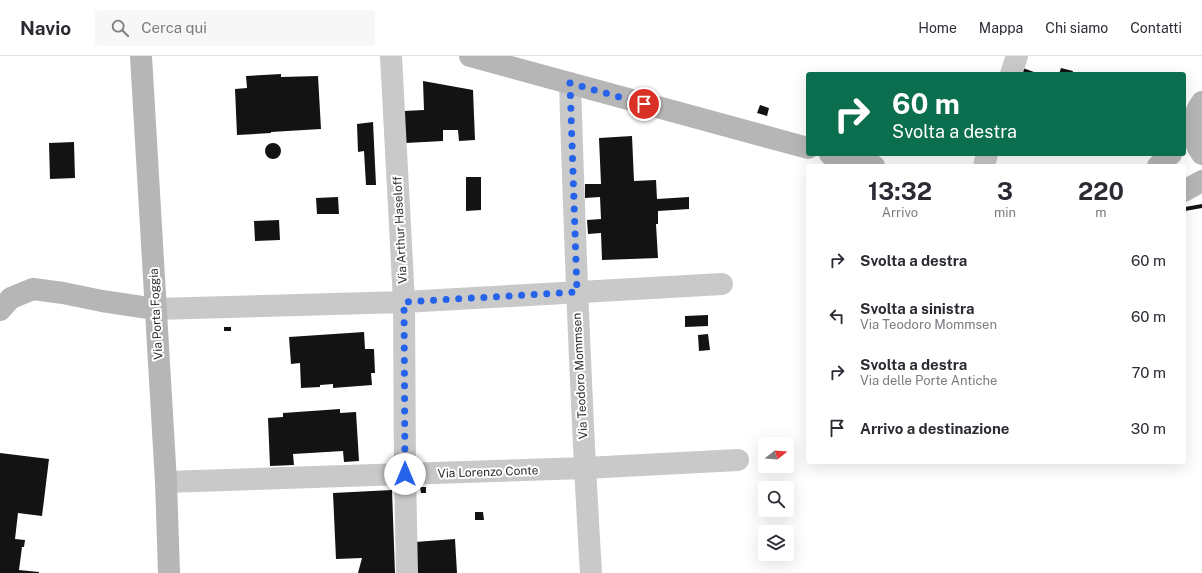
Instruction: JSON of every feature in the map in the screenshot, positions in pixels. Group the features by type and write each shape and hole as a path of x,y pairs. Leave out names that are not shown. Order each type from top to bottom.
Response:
{"main road":[{"name":"Via Porta Foggia","path":"141,56 166,482 169,573"},
{"path":"470,56 806,147"},
{"path":"1202,102 1195,114 1188,139 1202,154"},
{"path":"837,156 867,164"},
{"path":"1160,164 1169,156"},
{"path":"1186,190 1202,181"},
{"path":"0,310 11,298 33,289 155,310"}],"street":[{"name":"Via Arthur Haseloff","path":"391,56 404,302 407,573"},
{"path":"1012,72 1017,56"},
{"name":"Via Teodoro Mommsen","path":"570,83 577,292 591,573"},
{"path":"155,310 404,302 722,284"},
{"name":"Via Lorenzo Conte","path":"166,482 585,468 738,460"}],"building":[{"path":"1023,68 1034,72 1022,72"},
{"path":"1061,68 1073,71 1073,72 1060,72"},
{"path":"281,74 281,77 318,76 321,129 237,135 235,89 247,88 246,76"},
{"path":"423,81 473,90 475,140 459,141 458,130 443,130 443,141 406,143 404,111 424,110"},
{"path":"760,105 769,108 767,116 757,113"},
{"path":"373,122 376,185 366,185 364,151 358,152 357,124"},
{"path":"632,136 634,181 656,180 657,199 689,197 689,209 658,211 658,224 656,224 658,258 602,260 601,233 588,234 587,220 601,219 600,197 585,198 585,184 601,184 599,138"},
{"path":"74,142 75,178 50,179 49,143"},
{"path":"270,143 276,143 281,148 279,157 276,159 270,159 265,154 265,148"},
{"path":"466,177 481,177 481,210 466,211"},
{"path":"338,197 339,214 317,214 316,198"},
{"path":"1202,204 1202,208 1186,211 1186,207"},
{"path":"279,220 280,240 255,241 254,221"},
{"path":"708,315 708,326 685,327 685,316"},
{"path":"224,327 231,327 231,331 224,331"},
{"path":"364,332 365,349 374,349 375,373 371,373 372,385 333,388 333,384 320,385 320,387 301,388 300,363 291,364 289,337"},
{"path":"708,334 710,350 699,351 698,335"},
{"path":"340,409 340,413 356,412 359,461 344,462 343,451 293,454 294,465 270,466 268,418 283,417 283,413"},
{"path":"0,453 49,459 42,516 18,513 15,539 25,540 24,547 22,547 19,570 39,573 0,573"},
{"path":"420,487 426,487 426,493 421,493"},
{"path":"392,490 395,573 358,573 362,558 336,559 333,493"},
{"path":"475,512 483,512 484,520 475,520"},
{"path":"455,539 457,573 417,573 415,542"}],"route":[{"path":"405,474 404,302 577,292 570,83 644,104"}]}
